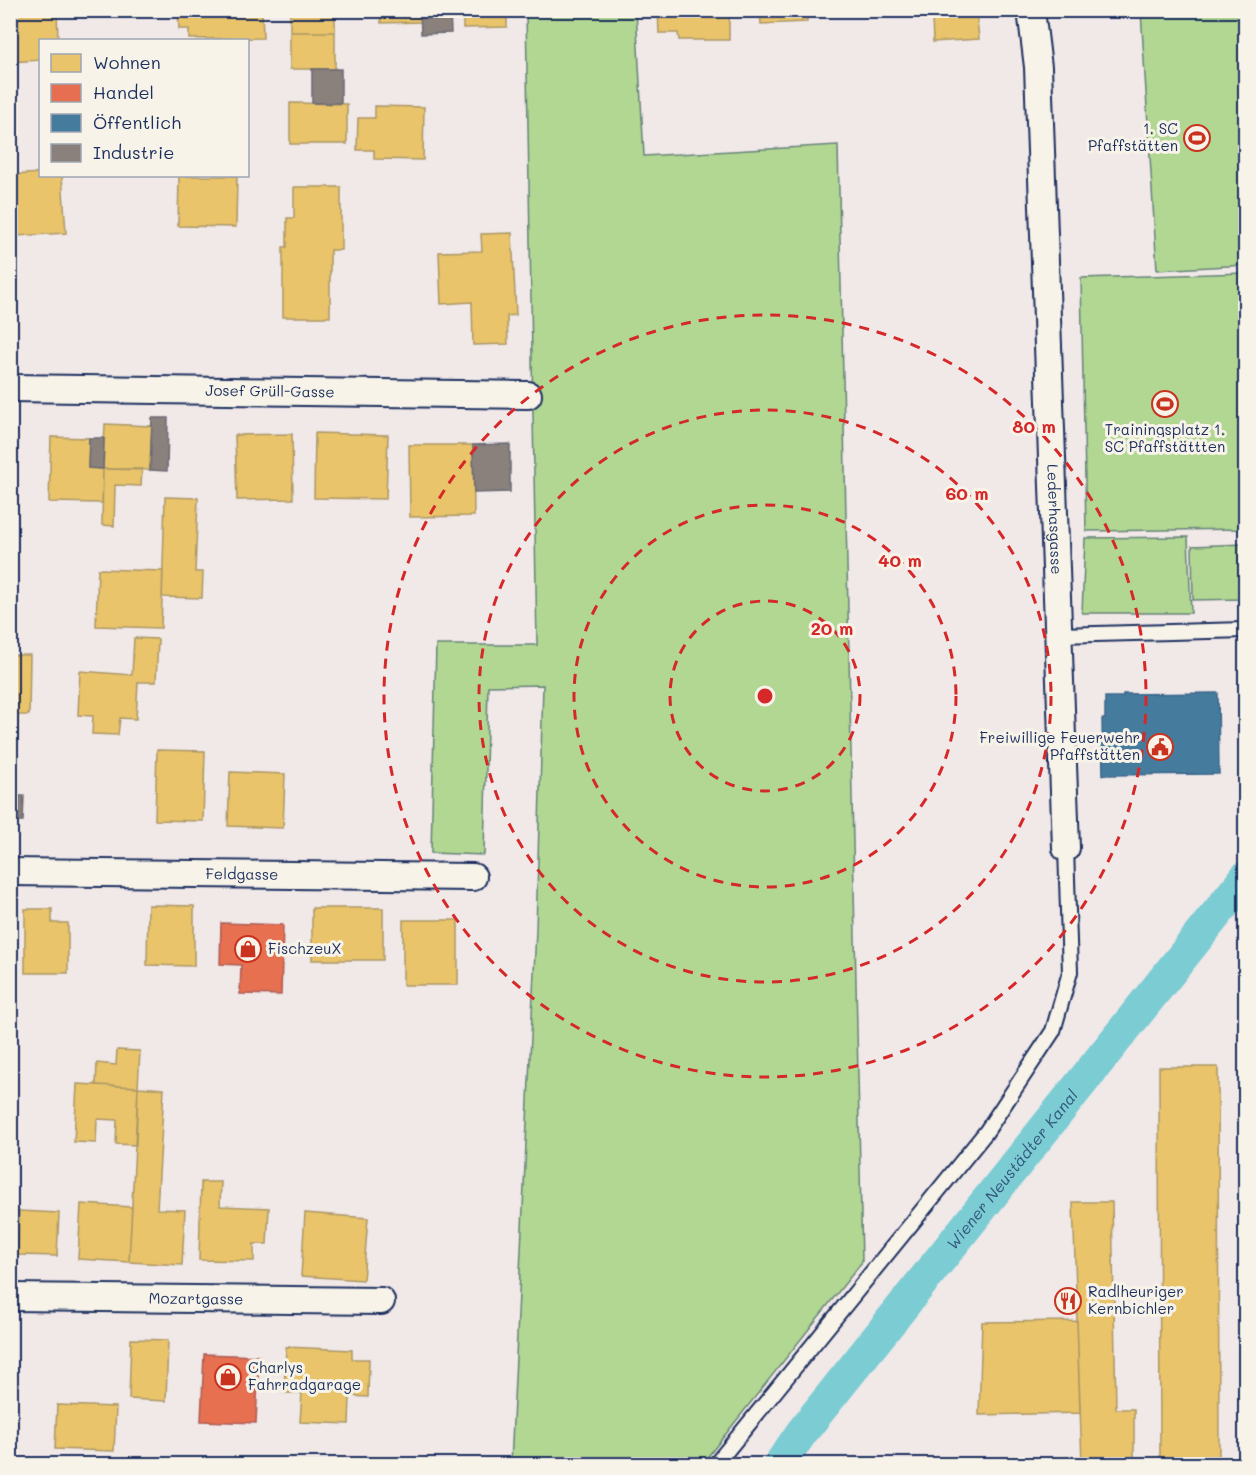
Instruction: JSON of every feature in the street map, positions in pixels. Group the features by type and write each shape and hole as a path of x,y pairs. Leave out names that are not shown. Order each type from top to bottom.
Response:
{"street":[{"name":"Lederhasgasse","path":"1031,10 1038,67 1066,848"},
{"name":"Josef Grüll-Gasse","path":"10,388 528,395"},
{"name":"Feldgasse","path":"10,872 473,878"},
{"name":"Mozartgasse","path":"10,1297 381,1301"}],"lane":[{"path":"1058,635 1245,630"},
{"path":"716,1464 986,1132 1053,1031 1070,972 1066,848"}],"green space":[{"path":"526,11 636,11 644,156 838,145 862,1262 702,1464 511,1464 536,930 543,685 488,686 484,855 431,853 436,645 537,645"},
{"name":"1. SC Pfaffstätten","path":"1141,11 1245,11 1245,265 1157,270"},
{"name":"Trainingsplatz 1. SC Pfaffstättten","path":"1245,273 1245,529 1086,531 1081,278"},
{"path":"1188,537 1191,613 1082,613 1085,538"},
{"path":"1245,544 1245,599 1193,600 1192,546"}],"building: Wohnen":[{"path":"10,10 57,10 58,39 39,39 39,60 10,62"},
{"path":"178,10 262,10 263,38 189,39 189,29 179,29"},
{"path":"290,10 335,10 335,32 290,32"},
{"path":"381,10 420,10 421,22 381,23"},
{"path":"463,10 507,10 507,27 463,28"},
{"path":"658,10 729,10 729,40 679,40 678,33 659,33"},
{"path":"760,10 806,10 807,22 761,24"},
{"path":"947,10 976,10 979,39 933,42 932,19 947,17"},
{"path":"290,32 335,32 335,69 290,69"},
{"path":"290,103 347,104 347,144 290,144"},
{"path":"375,106 424,107 423,160 374,159 374,150 357,150 358,118 375,118"},
{"path":"39,173 39,177 62,177 66,233 15,236 11,175"},
{"path":"179,177 237,177 236,227 178,226"},
{"path":"294,187 341,187 341,250 330,250 330,317 283,317 283,247 287,247 287,218 294,218"},
{"path":"512,233 516,315 507,316 508,344 473,345 472,302 441,304 439,252 482,251 481,234"},
{"path":"105,424 152,426 150,470 103,469"},
{"path":"315,433 388,435 386,499 314,498"},
{"path":"292,434 293,499 237,500 235,435"},
{"path":"51,437 89,438 88,468 103,469 102,503 49,502"},
{"path":"409,445 473,445 474,516 410,517"},
{"path":"103,469 142,469 141,486 115,485 114,526 102,525"},
{"path":"165,497 198,498 195,572 203,572 202,598 162,597"},
{"path":"98,569 163,571 161,628 96,626"},
{"path":"134,638 158,639 156,682 138,682 136,719 120,718 118,735 92,734 93,716 78,715 80,671 132,675"},
{"path":"10,655 30,655 29,715 18,715 17,751 10,751"},
{"path":"157,750 205,751 203,821 155,820"},
{"path":"230,772 285,774 283,828 228,826"},
{"path":"148,905 194,906 194,966 147,965"},
{"path":"312,908 383,908 383,960 312,960"},
{"path":"25,909 52,909 52,923 68,923 68,973 25,973"},
{"path":"403,920 458,920 458,985 403,985"},
{"path":"117,1050 140,1051 138,1087 96,1085 97,1063 116,1065"},
{"path":"1159,1067 1218,1067 1219,1464 1160,1464"},
{"path":"77,1084 138,1087 136,1145 116,1144 117,1120 97,1119 96,1143 74,1142"},
{"path":"138,1087 164,1089 157,1209 185,1210 182,1265 129,1262"},
{"path":"201,1182 221,1182 220,1206 269,1208 267,1244 254,1244 254,1261 199,1260"},
{"path":"1073,1202 1112,1202 1116,1409 1134,1409 1134,1464 1082,1464"},
{"path":"81,1204 132,1207 129,1262 78,1259"},
{"path":"19,1211 59,1213 57,1256 18,1255"},
{"path":"305,1213 368,1218 363,1280 301,1276"},
{"path":"1077,1321 1080,1413 979,1415 982,1322"},
{"path":"131,1339 168,1340 166,1401 129,1399"},
{"path":"286,1347 352,1350 352,1359 369,1359 368,1397 350,1396 349,1424 300,1422 302,1393 284,1393"},
{"path":"57,1405 116,1407 114,1451 55,1449"}],"building: Handel":[{"path":"221,923 283,925 281,995 240,994 241,965 220,964"},
{"path":"204,1354 259,1356 256,1423 201,1421"}],"building: Öffentlich":[{"name":"Freiwillige Feuerwehr Pfaffstätten","path":"1218,693 1219,774 1103,775 1102,719 1105,719 1105,697 1123,697 1123,694"}],"building: Industrie":[{"path":"420,10 450,10 451,33 421,34"},
{"path":"312,69 341,69 341,103 312,103"},
{"path":"152,418 168,418 167,471 150,470"},
{"path":"89,438 104,438 103,469 88,468"},
{"path":"510,444 510,492 474,493 473,445"},
{"path":"10,785 14,785 13,796 24,796 23,821 10,821"}],"waterway":[{"name":"Wiener Neustädter Kanal","path":"780,1464 802,1432 1246,877"}],"place":[{"name":"1. SC Pfaffstätten","path":"1197,138"},
{"name":"Trainingsplatz 1. SC Pfaffstättten","path":"1165,404"},
{"name":"Freiwillige Feuerwehr Pfaffstätten","path":"1160,747"},
{"name":"FischzeuX","path":"248,949"},
{"name":"Radlheuriger Kernbichler","path":"1068,1301"},
{"name":"Charlys Fahrradgarage","path":"228,1377"}]}
